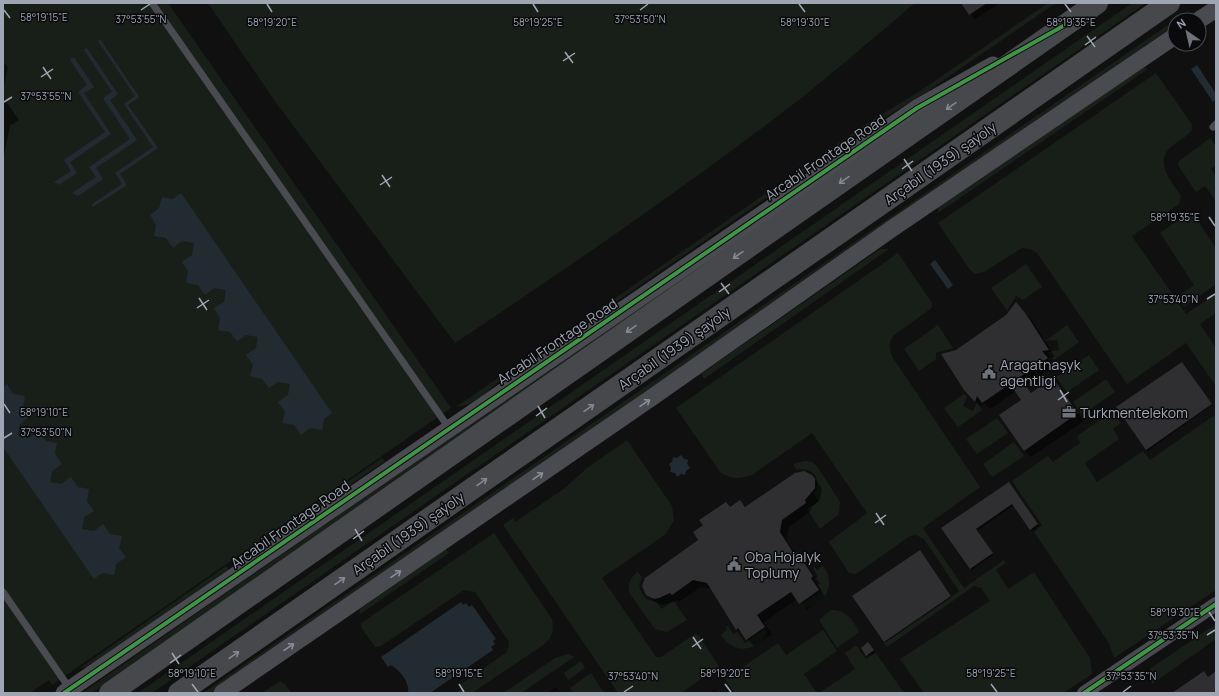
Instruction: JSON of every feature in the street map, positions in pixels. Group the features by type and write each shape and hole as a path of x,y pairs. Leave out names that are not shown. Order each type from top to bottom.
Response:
{"main road":[{"path":"110,693 1097,3"},
{"name":"Arçabil (1939) şaýoly","path":"179,693 1170,3"}],"street":[{"path":"1207,15 1216,9"},
{"name":"Arcabil Frontage Road","path":"67,691 917,108 1072,21"},
{"path":"222,693 654,396 890,230 1167,41"},
{"path":"1084,693 1216,604"}],"lane":[{"path":"152,3 449,428"},
{"path":"3,592 67,691"}],"shaded area":[{"path":"3,3 168,3 451,408 52,685 49,680 30,693 3,693"},
{"path":"208,3 915,3 823,81 750,137 625,227 455,343 272,97"},
{"path":"1048,3 1056,3 925,93 866,129 577,329 559,337 863,126 923,89"},
{"path":"1132,3 1146,3 152,693 138,693"},
{"path":"1167,26 1167,31 210,693 203,693"},
{"path":"100,39 139,97 128,105 158,148 120,174 127,185 93,207 92,204 122,184 115,173 153,147 124,104 135,96 98,41"},
{"path":"87,48 118,94 110,100 137,140 96,168 103,179 78,196 72,193 96,177 89,167 130,139 103,98 112,92 84,50"},
{"path":"74,57 94,87 84,93 111,134 70,162 77,173 59,185 54,182 71,171 64,160 105,132 78,92 87,85 70,60"},
{"path":"1197,65 1216,94 1216,99 1213,102 1191,69"},
{"path":"1141,67 1148,69 938,213 938,207"},
{"path":"1156,73 1191,123 1192,130 1172,146 1164,158 1164,164 1169,178 1181,196 1179,204 1132,236 1186,314 1216,294 1216,313 1200,324 1216,348 1216,386 1186,343 1127,384 1037,253 1030,249 1022,248 984,272 975,274 970,270 938,223"},
{"path":"1210,138 1216,146 1216,165 1211,169 1216,176 1216,201 1205,186 1196,192 1179,167 1178,162"},
{"path":"181,193 332,413 324,419 322,430 310,428 301,435 294,425 282,423 285,412 278,402 288,395 290,384 278,382 269,388 262,379 250,376 253,365 246,355 256,348 258,337 246,335 237,341 230,332 218,330 220,318 214,308 224,302 226,290 214,288 205,295 198,285 186,283 188,271 182,262 192,255 194,243 182,241 173,248 166,238 154,236 156,225 150,215 159,208 162,197 173,199"},
{"path":"1188,213 1193,214 1216,248 1216,284 1184,307 1177,297 1194,285 1160,233"},
{"path":"757,225 760,230 92,693 82,693"},
{"path":"880,249 889,249 704,379 701,374"},
{"path":"898,253 932,303 932,307 894,335 890,343 893,358 980,487 923,528 964,588 1004,560 1005,563 996,570 1008,589 1034,572 1090,658 1092,674 1063,693 924,693 900,659 990,601 981,588 974,586 887,647 884,643 959,591 924,539 916,535 910,536 856,574 849,573 829,542 867,513 812,433 752,475 732,478 720,472 676,408"},
{"path":"935,260 953,285 948,289 930,264"},
{"path":"1026,264 1042,287 1023,300 1016,296 1007,311 991,288"},
{"path":"938,325 953,348 936,353 936,359 919,371 904,349"},
{"path":"1067,325 1079,342 1054,360 1048,352 1059,350 1057,340 1045,341"},
{"path":"1089,355 1099,370 1067,392 1056,377"},
{"path":"511,369 493,387 479,398 456,407"},
{"path":"1106,379 1115,392 1082,415 1073,402"},
{"path":"7,384 13,394 25,396 23,408 29,417 20,424 18,435 29,438 39,431 46,441 57,443 55,454 62,464 52,471 50,482 61,484 71,477 78,487 89,489 87,501 94,511 84,517 82,529 94,531 103,524 110,534 122,536 119,548 126,557 116,564 114,575 102,573 94,579 3,447 3,387"},
{"path":"964,394 967,397 963,406 973,411 977,403 982,410 958,427 944,408"},
{"path":"1113,411 1121,423 1113,429 1119,439 1085,463 1097,482 1143,451 1150,460 1216,414 1216,590 1114,658 1109,643 1034,532 1042,525 1012,481 1048,456 1053,462 1080,443 1077,436"},
{"path":"997,418 1008,433 977,454 966,439"},
{"path":"627,440 672,506 674,520 666,534 602,578 656,657 661,657 695,634 698,635 719,666 681,693 618,693 503,525 513,518 515,522 565,488 587,468"},
{"path":"1014,442 1024,456 992,477 983,464"},
{"path":"681,455 684,459 688,460 687,464 690,468 686,471 685,475 681,474 677,477 675,473 670,472 671,468 669,464 672,462 673,457 677,458"},
{"path":"382,458 385,461 278,535 275,532"},
{"path":"805,461 812,462 817,466 840,502 839,514 820,529 807,509 819,501 814,494 818,484 817,479 812,472 802,469 797,470 793,464"},
{"path":"494,533 552,619 552,632 546,643 472,693 456,693 463,688 461,684 507,652 509,642 475,592 464,590 381,646 375,647 362,629 361,623"},
{"path":"446,549 449,553 359,615 360,609"},
{"path":"823,565 829,579 828,591 819,601 805,608 801,604 822,591 814,579 818,577 813,568 815,567 817,570"},
{"path":"226,566 229,569 89,667 80,668"},
{"path":"638,572 642,577 640,589 646,599 657,602 661,609 674,601 687,620 667,632 655,629 630,594 630,582 633,576"},
{"path":"461,602 463,605 466,603 469,607 472,605 496,639 493,641 495,644 491,647 493,650 430,693 408,693 404,677 391,665 388,667 381,657"},
{"path":"831,610 845,613 852,620 859,632 837,648 819,620"},
{"path":"1216,624 1216,639 1152,684 1149,673 1151,668"},
{"path":"728,626 733,634 737,632 745,643 765,629 767,634 756,645 750,648 738,648 732,646 721,635 727,630 726,627"},
{"path":"823,630 837,651 804,674 817,693 734,693 725,679 778,643 786,655"},
{"path":"856,645 866,659 876,653 904,693 819,693 855,669 845,653"},
{"path":"568,654 574,657 521,693 503,693 555,658"},
{"path":"581,661 585,668 568,680 564,673"},
{"path":"591,673 604,693 573,693 570,688"},
{"path":"280,681 285,684 291,693 262,693"}],"building":[{"path":"961,3 987,3 969,15"},
{"name":"Aragatnaşyk agentligi","path":"1016,302 1026,314 1049,350 1042,351 1048,358 1020,377 1031,393 1053,378 1078,413 1024,451 999,415 1021,400 1010,384 982,403 977,396 975,402 964,390 941,354 956,350 1006,315"},
{"path":"1182,362 1212,404 1146,450 1116,407"},
{"name":"Oba Hojalyk Toplumy","path":"804,471 812,475 815,479 815,488 805,500 806,503 782,520 780,532 794,554 797,552 813,576 811,578 819,590 799,604 791,592 757,615 765,627 746,640 738,628 736,630 707,583 693,580 672,595 670,593 654,599 646,595 642,586 645,578 698,540 693,532 703,525 699,520 726,502 730,507 740,500 745,507 795,473"},
{"path":"1009,482 1038,524 1030,530 1012,504 976,529 993,553 970,569 941,528"},
{"path":"920,550 951,596 884,642 852,596"},
{"path":"868,642 874,650 866,656 861,648"},
{"path":"1204,671 1208,677 1216,671 1216,693 1172,693"}],"cycle path":[{"path":"64,693 917,108 1072,21"},
{"path":"1084,693 1216,604"}],"place":[{"name":"Aragatnaşyk agentligi","path":"989,372"},
{"name":"Turkmentelekom","path":"1069,412"},
{"name":"Oba Hojalyk Toplumy","path":"734,564"}]}
